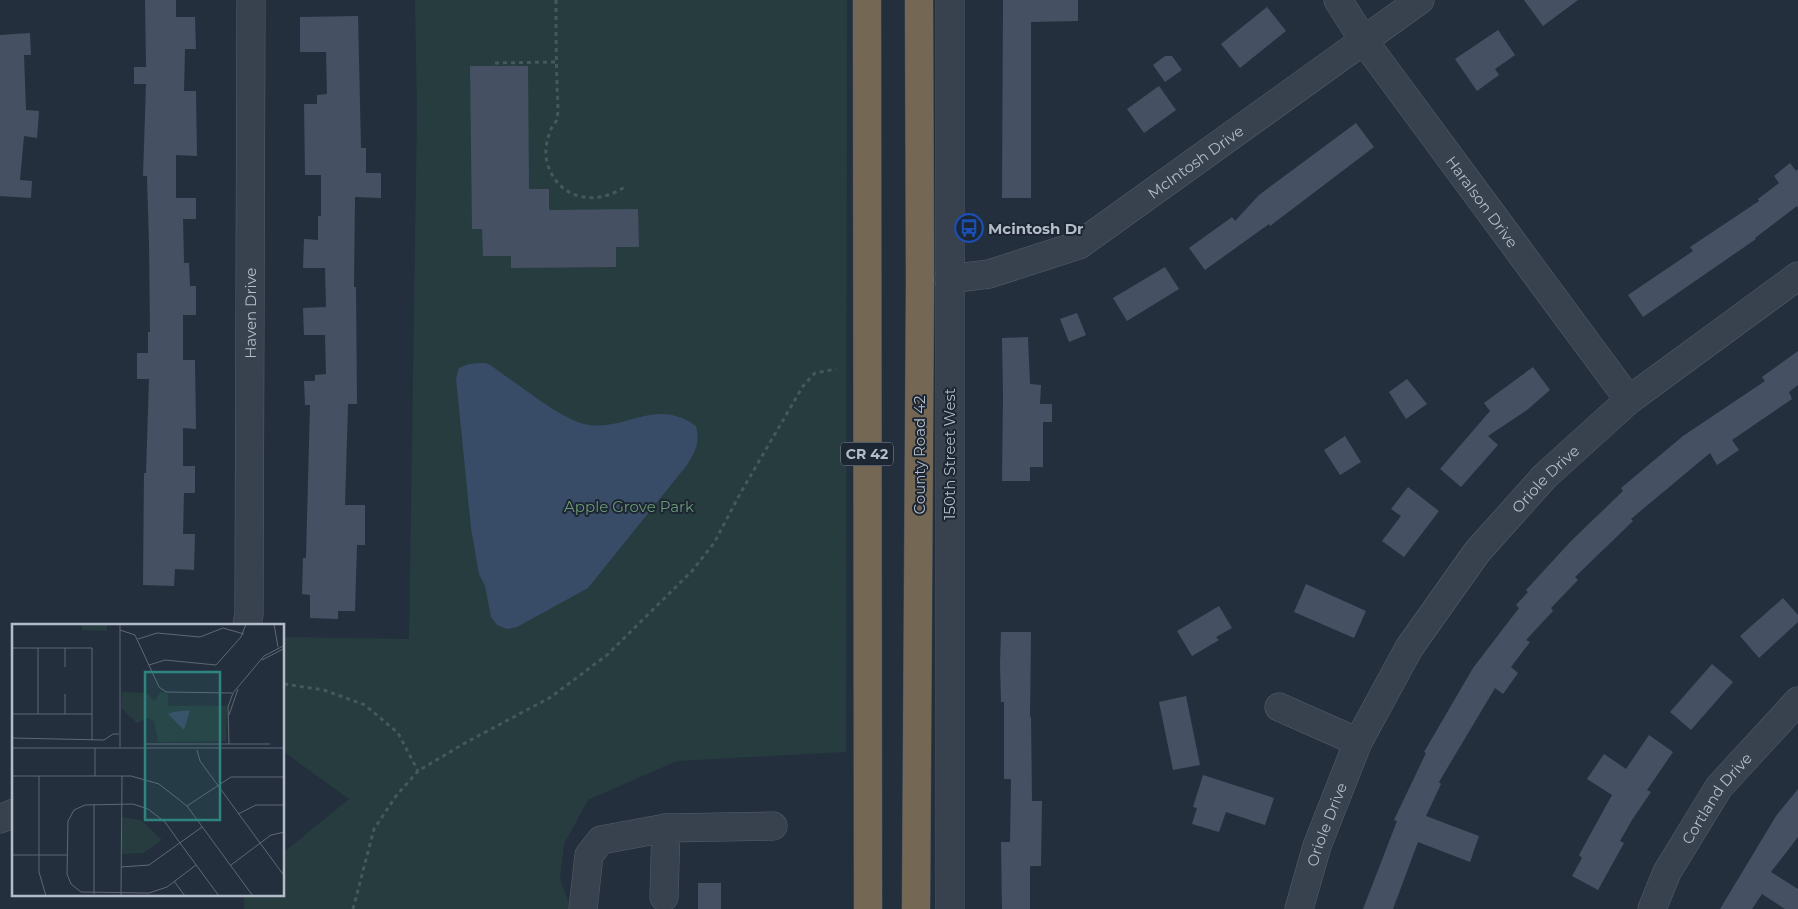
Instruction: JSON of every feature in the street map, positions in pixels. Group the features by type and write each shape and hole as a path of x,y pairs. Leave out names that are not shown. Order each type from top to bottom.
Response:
{"highway":[{"name":"CR 42","path":"867,0 868,909"},
{"name":"County Road 42","path":"916,909 920,282 919,0"}],"street":[{"name":"Haven Drive","path":"247,624 249,614 251,0"},
{"name":"150th Street West","path":"950,0 950,909"},
{"name":"Haralson Drive","path":"1338,0 1364,41 1629,400"},
{"name":"McIntosh Drive","path":"949,279 989,274 1079,245 1420,0"},
{"name":"Oriole Drive","path":"1299,909 1317,846 1358,742 1409,648 1477,552 1545,476 1629,400 1798,276"},
{"name":"Cortland Drive","path":"1652,909 1667,872 1719,787 1798,701"},
{"path":"1280,707 1358,742"},
{"path":"0,819 12,814"},
{"path":"583,909 589,855 601,840 666,828 773,826"},
{"path":"664,897 666,828"}],"path":[{"path":"556,0 557,120 547,139 545,149 546,162 559,186 571,194 585,198 616,193 626,186"},
{"path":"495,63 556,62"},
{"path":"353,909 374,829 396,796 418,771 465,743 551,697 607,655 692,572 714,543 741,492 803,386 815,373 836,369"},
{"path":"285,684 324,690 364,705 398,733 418,771"}],"green space":[{"name":"Apple Grove Park","path":"415,0 847,0 846,752 677,761 588,800 564,844 560,879 571,909 244,909 244,896 285,896 285,851 349,799 285,753 285,637 409,639 417,113"}],"water":[{"path":"469,364 488,364 546,405 579,422 589,425 603,425 655,414 668,414 682,418 696,426 698,438 693,455 687,465 588,588 517,627 507,629 497,625 491,617 485,586 479,574 471,528 456,378 459,368"}],"building":[{"path":"145,0 176,0 176,17 195,17 196,49 185,49 184,91 196,91 197,156 176,155 176,198 196,198 196,219 183,219 184,263 189,263 190,286 196,286 196,315 183,315 183,360 195,360 196,429 183,428 183,466 195,466 195,493 184,493 183,534 195,534 194,570 175,569 174,586 143,585 144,473 146,473 149,379 137,379 137,353 148,353 148,332 150,332 149,243 147,176 143,176 146,84 134,84 134,67 146,67"},
{"path":"1003,0 1078,0 1078,21 1031,22 1031,198 1002,198"},
{"path":"1524,0 1578,0 1543,26"},
{"path":"1267,7 1286,31 1240,68 1221,44"},
{"path":"358,16 361,148 366,148 366,173 381,173 381,198 355,197 354,287 356,287 357,404 348,404 345,505 365,505 365,545 357,545 355,611 338,611 338,619 310,618 310,595 302,594 303,558 306,558 310,405 305,405 304,381 315,381 315,375 326,374 325,335 304,335 303,308 326,307 325,268 303,268 304,239 318,240 318,216 321,216 321,175 305,175 304,104 317,104 317,95 327,94 326,52 300,52 300,17"},
{"path":"1498,30 1515,55 1495,69 1499,75 1477,91 1455,59"},
{"path":"30,33 31,55 24,55 26,110 39,111 37,138 24,136 20,180 32,181 31,198 0,196 0,35"},
{"path":"1165,56 1172,56 1182,70 1165,82 1153,65"},
{"path":"470,66 528,66 529,189 549,189 549,210 638,209 639,247 616,247 616,267 511,268 511,256 483,256 482,229 472,229"},
{"path":"1159,86 1176,110 1144,133 1127,109"},
{"path":"1356,123 1374,147 1270,226 1269,224 1205,270 1189,248 1232,217 1235,221 1259,195"},
{"path":"1790,163 1796,171 1798,169 1798,208 1797,206 1756,239 1643,317 1628,295 1693,251 1690,247 1759,201 1758,199 1779,183 1774,176"},
{"path":"1165,267 1179,289 1127,321 1113,298"},
{"path":"1077,313 1086,335 1069,342 1060,319"},
{"path":"1028,337 1030,384 1041,385 1040,404 1052,404 1052,422 1043,422 1043,467 1030,467 1030,481 1002,481 1002,338"},
{"path":"1798,351 1798,385 1789,392 1792,399 1732,440 1739,450 1717,465 1710,453 1631,519 1633,521 1575,577 1578,580 1551,608 1553,611 1526,640 1530,642 1511,667 1518,673 1503,694 1495,688 1439,782 1441,784 1426,816 1479,836 1470,862 1418,842 1393,909 1363,909 1397,821 1394,820 1426,753 1424,752 1473,668 1519,608 1516,605 1528,592 1526,590 1571,541 1623,491 1621,488 1683,436 1765,381 1762,377"},
{"path":"1533,367 1550,390 1527,410 1488,436 1498,445 1461,487 1440,469 1490,411 1484,403"},
{"path":"1407,379 1427,404 1406,419 1389,392"},
{"path":"1345,436 1361,462 1340,475 1324,450"},
{"path":"1408,487 1439,511 1404,557 1382,541 1401,516 1391,509"},
{"path":"1306,584 1366,611 1354,638 1294,612"},
{"path":"1783,598 1798,615 1798,622 1759,658 1740,636"},
{"path":"1219,606 1232,628 1216,637 1219,640 1192,656 1177,631"},
{"path":"1001,632 1031,632 1030,717 1032,801 1042,801 1041,866 1030,866 1030,909 1002,909 1001,842 1010,842 1011,779 1004,779 1004,702 1001,702 1000,664"},
{"path":"1712,664 1733,682 1691,730 1670,712"},
{"path":"1186,696 1200,765 1173,770 1159,702"},
{"path":"1649,735 1673,752 1647,790 1651,792 1620,841 1624,843 1598,890 1572,876 1582,858 1579,855 1612,795 1587,779 1604,754 1626,769"},
{"path":"1203,775 1274,798 1265,825 1226,812 1219,832 1192,824 1197,808 1193,807"},
{"path":"1798,789 1798,837 1771,872 1798,889 1798,909 1785,909 1762,894 1752,909 1720,909 1776,816"},
{"path":"698,883 721,883 721,909 698,909"}],"place":[{"name":"Mcintosh Dr","path":"969,228"}]}
